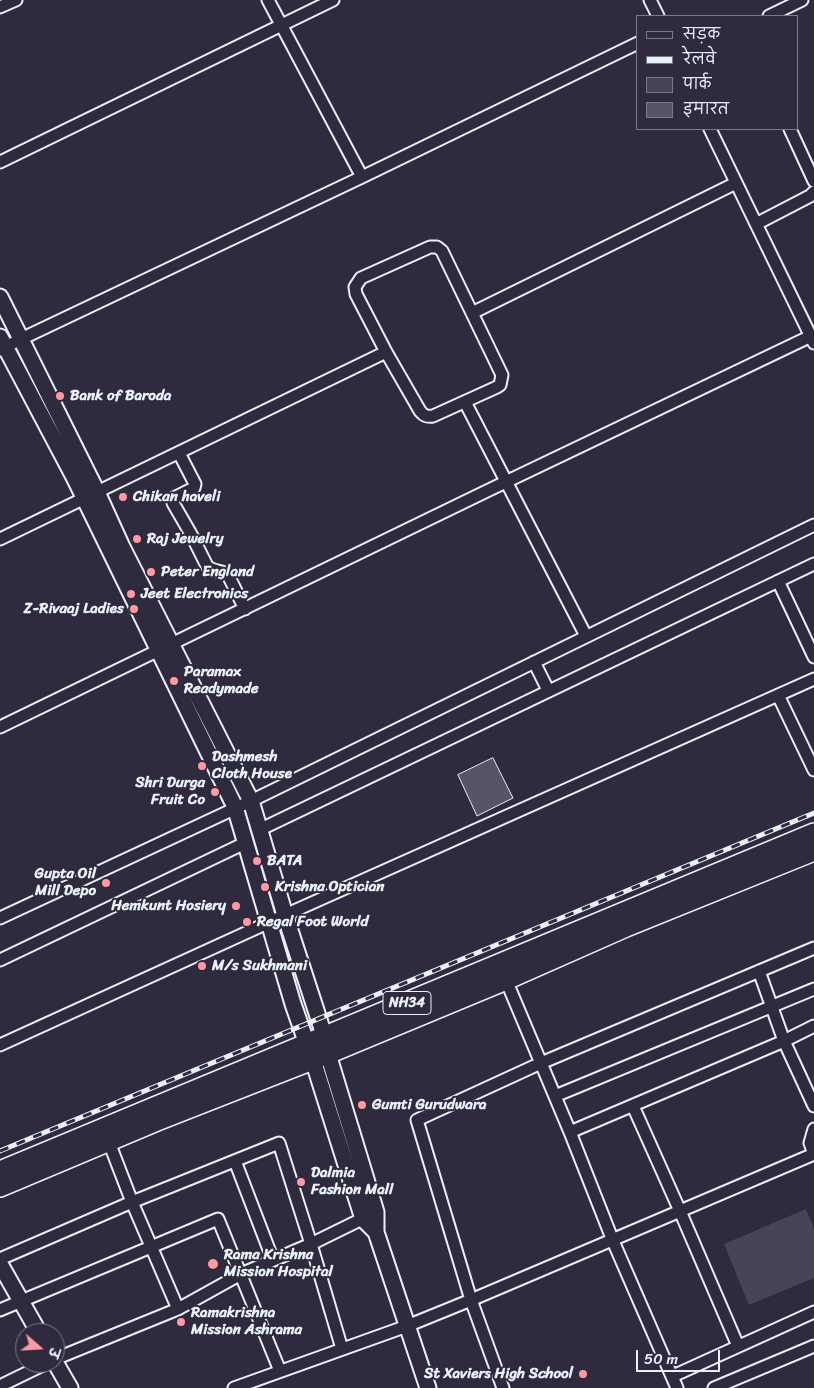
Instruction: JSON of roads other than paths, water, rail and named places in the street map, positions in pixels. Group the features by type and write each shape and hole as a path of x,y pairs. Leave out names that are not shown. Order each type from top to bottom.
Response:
{"highway":[{"name":"NH34","path":"318,1049 506,980 651,909 814,833"},
{"name":"NH34","path":"0,1172 106,1135 318,1049 651,909 814,850"},
{"name":"NH34","path":"0,1187 106,1135"}],"street":[{"path":"0,7 16,0"},
{"path":"268,0 280,26 362,177"},
{"path":"0,162 333,0"},
{"path":"650,0 658,15"},
{"path":"771,15 802,0"},
{"path":"318,1049 293,1004 235,807 122,547 90,494 65,459 2,345 21,339 636,44"},
{"path":"0,727 506,482 812,340 710,130"},
{"path":"790,130 814,181"},
{"path":"472,313 736,183"},
{"path":"756,224 810,196 814,192"},
{"path":"430,247 437,247 442,251 500,369 502,380 497,387 429,417 422,414 386,352 356,294 355,287 361,278 430,247"},
{"path":"0,297 21,339 90,494"},
{"path":"0,539 386,352"},
{"path":"465,402 586,636"},
{"path":"180,453 195,484 194,488 174,498 173,503 207,566 210,570 228,575 245,609"},
{"path":"0,918 251,801 814,525"},
{"path":"259,830 814,564"},
{"path":"778,581 814,657"},
{"path":"165,647 251,801 285,915 318,1049 370,1215 428,1388"},
{"path":"534,662 548,690"},
{"path":"0,1045 285,915 814,679"},
{"path":"778,695 814,770"},
{"path":"0,960 245,843"},
{"path":"503,1388 471,1300 417,1120 541,1063 814,948"},
{"path":"759,971 784,1041 814,1106"},
{"path":"506,980 570,1132 613,1241 677,1388"},
{"path":"555,1096 814,989"},
{"path":"570,1132 784,1041 814,1026"},
{"path":"633,1106 738,1346"},
{"path":"234,1388 407,1326 613,1241 814,1154 810,1143 814,1129"},
{"path":"106,1135 150,1246 178,1308"},
{"path":"0,1259 132,1202 279,1144 342,1350"},
{"path":"236,1161 273,1260"},
{"path":"65,1357 178,1308 241,1274 311,1244 370,1215"},
{"path":"0,1310 218,1219 280,1371"},
{"path":"0,1264 33,1323"},
{"path":"673,1376 814,1312"},
{"path":"714,1388 814,1346"},
{"path":"0,1388 4,1384 27,1373"},
{"path":"62,1373 70,1388"}],"railway":[{"path":"0,1151 814,813"}],"place":[{"name":"Bank of Baroda","path":"60,396"},
{"name":"Chikan haveli","path":"123,497"},
{"name":"Raj Jewelry","path":"137,539"},
{"name":"Peter England","path":"151,572"},
{"name":"Jeet Electronics","path":"131,594"},
{"name":"Z-Rivaaj Ladies","path":"134,609"},
{"name":"Paramax Readymade","path":"174,681"},
{"name":"Dashmesh Cloth House","path":"202,766"},
{"name":"Shri Durga Fruit Co","path":"215,792"},
{"name":"BATA","path":"257,861"},
{"name":"Gupta Oil Mill Depo","path":"106,883"},
{"name":"Krishna Optician","path":"265,887"},
{"name":"Hemkunt Hosiery","path":"236,906"},
{"name":"Regal Foot World","path":"247,922"},
{"name":"M/s Sukhmani","path":"202,966"},
{"name":"Gumti Gurudwara","path":"362,1105"},
{"name":"Dalmia Fashion Mall","path":"301,1182"},
{"name":"Rama Krishna Mission Hospital","path":"213,1264"},
{"name":"Ramakrishna Mission Ashrama","path":"181,1322"},
{"name":"St Xaviers High School","path":"583,1374"}]}
